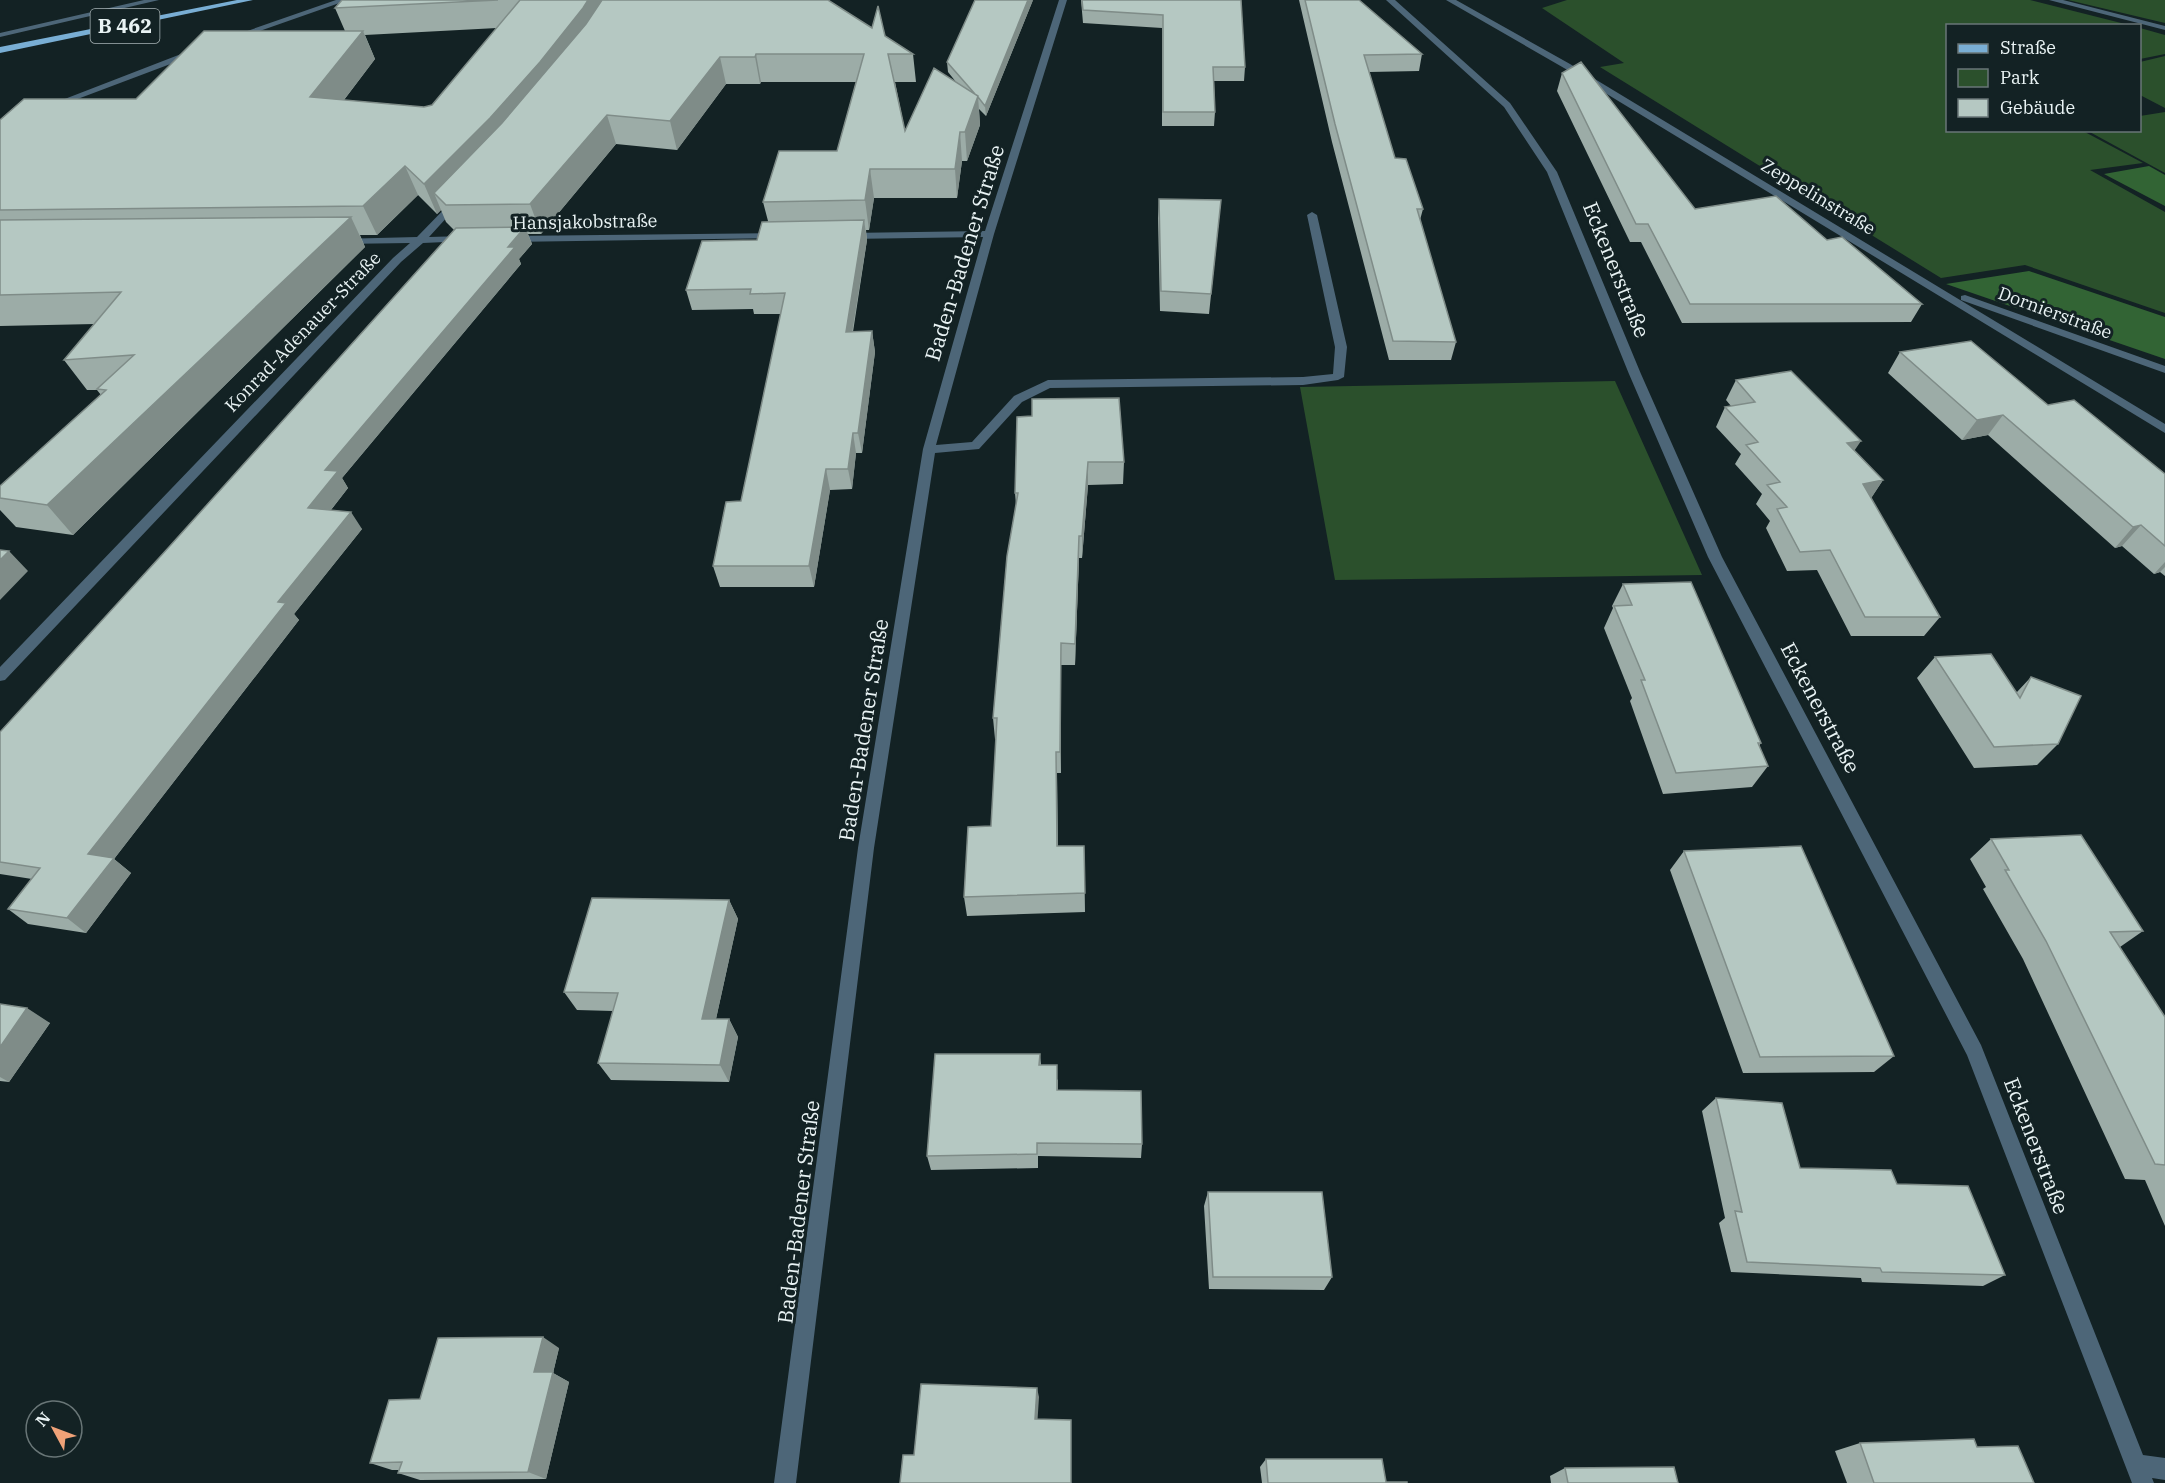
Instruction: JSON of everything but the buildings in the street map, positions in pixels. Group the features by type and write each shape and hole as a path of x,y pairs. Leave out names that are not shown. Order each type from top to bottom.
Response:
{"main road":[{"name":"B 462","path":"0,50 249,0"}],"street":[{"path":"0,35 155,0"},
{"path":"226,40 344,0"},
{"name":"Baden-Badener Straße","path":"785,1483 866,848 929,449 989,234 1063,0"},
{"name":"Eckenerstraße","path":"1390,0 1507,105 1552,172 1635,374 1715,557 1975,1051 2140,1474"},
{"name":"Zeppelinstraße","path":"1450,0 1567,66 2165,429"},
{"path":"2053,0 2165,28"},
{"path":"38,111 204,48"},
{"name":"Konrad-Adenauer-Straße","path":"0,676 389,268 420,240 466,191"},
{"path":"929,449 975,446 1018,399 1048,384 1303,381 1338,377 1341,347 1312,215"},
{"path":"835,236 989,234"},
{"name":"Hansjakobstraße","path":"503,239 788,236"},
{"path":"324,241 479,239"},
{"name":"Dornierstraße","path":"1934,287 2165,370"},
{"path":"2140,1474 2165,1469"}],"green space":[{"path":"1567,0 2030,0 2125,24 1946,24 1946,132 2085,132 2143,163 2090,170 2165,212 2165,313 2025,265 1941,278 1600,67 1624,63 1542,8"},
{"path":"2068,0 2165,0 2165,23"},
{"path":"2141,28 2165,35 2165,54 2141,59"},
{"path":"2165,56 2165,108 2141,96 2141,62"},
{"path":"2165,112 2165,173 2090,132 2141,132 2141,116"},
{"path":"2149,166 2165,175 2165,206 2104,174"},
{"path":"2029,271 2165,317 2165,359 1946,284"},
{"path":"1615,381 1702,575 1335,580 1300,387"}]}
